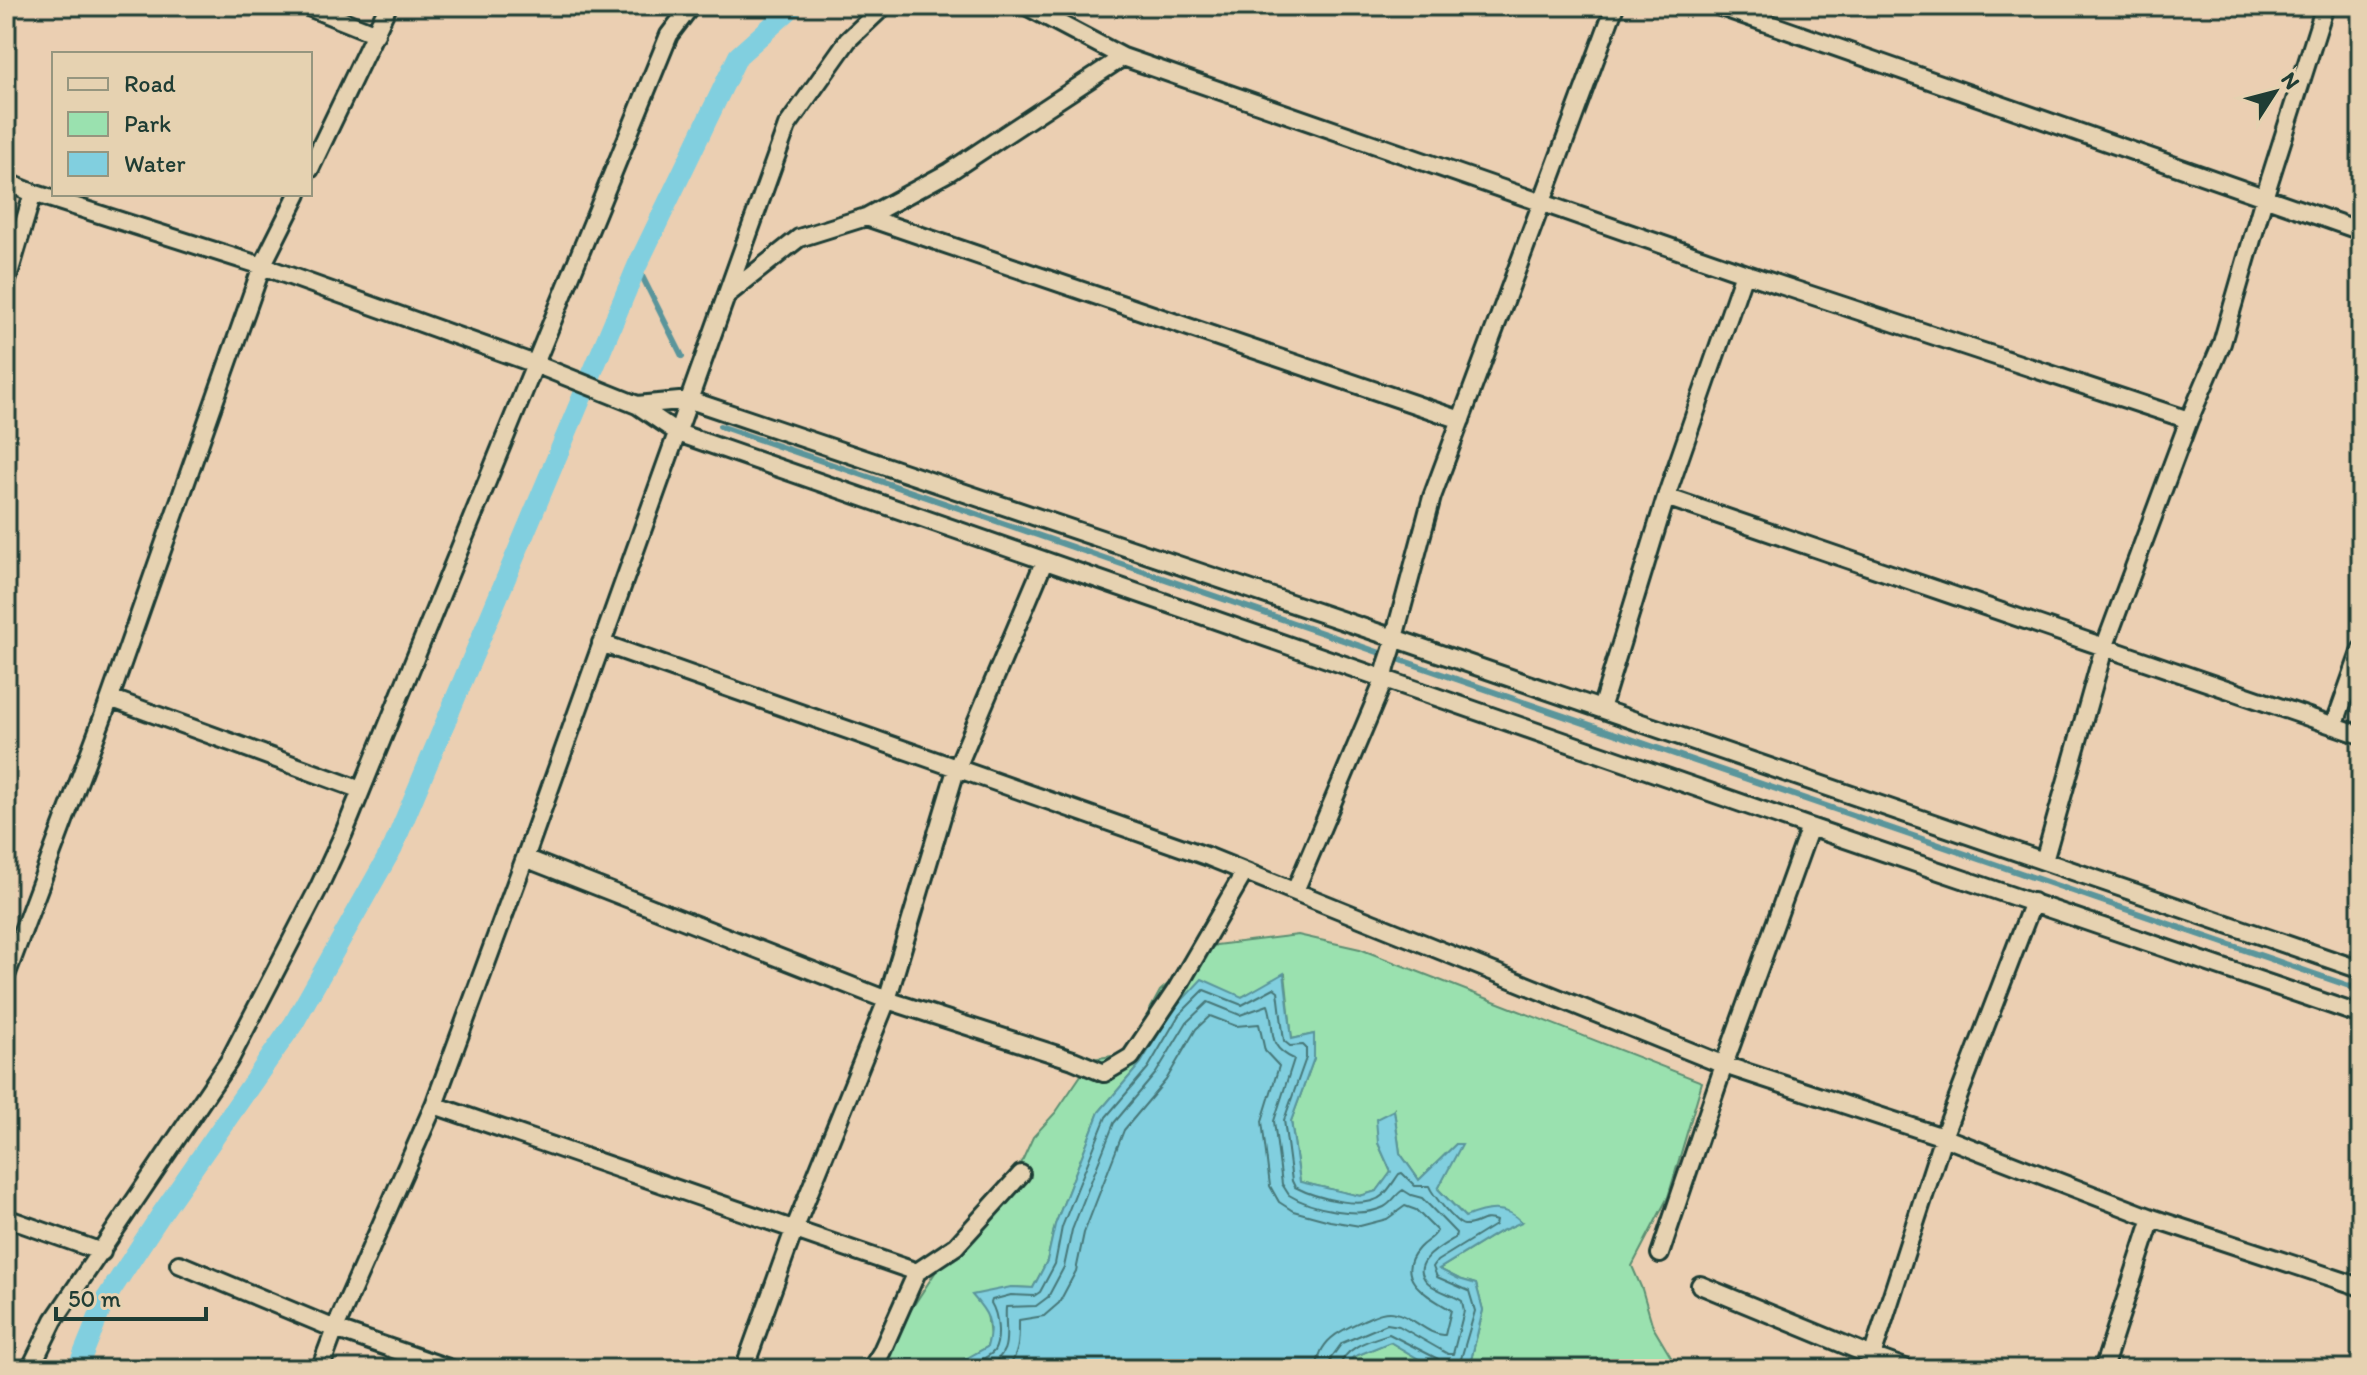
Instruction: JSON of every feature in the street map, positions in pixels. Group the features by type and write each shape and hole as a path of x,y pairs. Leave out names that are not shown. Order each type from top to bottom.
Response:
{"street":[{"path":"306,6 376,34"},
{"path":"312,165 388,6"},
{"path":"30,1369 54,1320 229,1061 318,889 540,366 669,35 691,6"},
{"path":"320,1369 434,1105 787,126 848,40 884,6"},
{"path":"1026,6 1123,57 1744,273 2189,420"},
{"path":"1295,891 1385,676 1432,497 1615,6"},
{"path":"1718,6 2361,231"},
{"path":"2044,861 2104,648 2189,420 2222,343 2325,6"},
{"path":"727,295 799,238 866,217 949,172 1123,57"},
{"path":"6,182 262,266 540,366 637,405 678,433 1044,562 1385,676 1810,827 2361,1015"},
{"path":"6,284 33,193"},
{"path":"6,976 110,698 262,266 297,196"},
{"path":"866,217 1461,420"},
{"path":"1601,709 1666,497 1744,273"},
{"path":"637,405 690,400 2361,970"},
{"path":"1666,497 2361,735"},
{"path":"744,1369 794,1230 887,1000 956,770 1044,562"},
{"path":"601,643 1209,857 1724,1065 1943,1137 2152,1218 2361,1287"},
{"path":"2334,726 2361,650"},
{"path":"110,698 361,790"},
{"path":"1660,1254 1810,827"},
{"path":"525,858 887,1000 1073,1060 1104,1073 1131,1057 1176,990 1244,873"},
{"path":"1870,1363 1943,1137 2033,902"},
{"path":"434,1105 917,1272"},
{"path":"871,1369 917,1272 956,1246 1021,1174"},
{"path":"6,1218 102,1252"},
{"path":"2103,1369 2152,1218"},
{"path":"179,1264 335,1329 451,1369"},
{"path":"1700,1285 1870,1363 1908,1369"}],"green space":[{"path":"1298,935 1360,949 1702,1082 1668,1197 1632,1266 1653,1327 1678,1369 1464,1369 1471,1360 1483,1310 1476,1284 1439,1269 1521,1222 1465,1217 1438,1189 1461,1144 1456,1144 1419,1180 1400,1153 1394,1110 1378,1143 1391,1172 1377,1191 1360,1196 1300,1182 1291,1121 1314,1058 1314,1034 1292,1039 1285,974 1242,997 1172,1011 1141,1063 1099,1112 1055,1225 1047,1261 1033,1288 1011,1287 987,1313 990,1336 987,1347 961,1362 961,1369 872,1369 944,1259 979,1220 1023,1159 1033,1137 1056,1112 1092,1059 1126,1054 1160,991 1216,945"},
{"path":"1390,1342 1443,1369 1345,1369 1353,1357"}],"water":[{"path":"1284,973 1292,1039 1314,1034 1314,1058 1291,1121 1300,1182 1360,1196 1377,1191 1391,1172 1378,1143 1376,1119 1394,1110 1400,1153 1419,1180 1456,1144 1462,1144 1438,1189 1465,1217 1502,1210 1522,1222 1499,1232 1439,1269 1476,1284 1483,1310 1471,1360 1464,1369 1443,1369 1390,1342 1353,1357 1345,1369 961,1369 960,1362 987,1347 989,1338 988,1318 972,1295 1011,1287 1033,1288 1047,1261 1055,1225 1099,1112 1141,1063 1172,1011 1202,979 1242,997"}],"waterway":[{"path":"77,1369 105,1300 294,1023 393,847 637,266 738,56 794,6"},
{"path":"637,266 682,356"},
{"path":"720,426 2361,990"}]}
